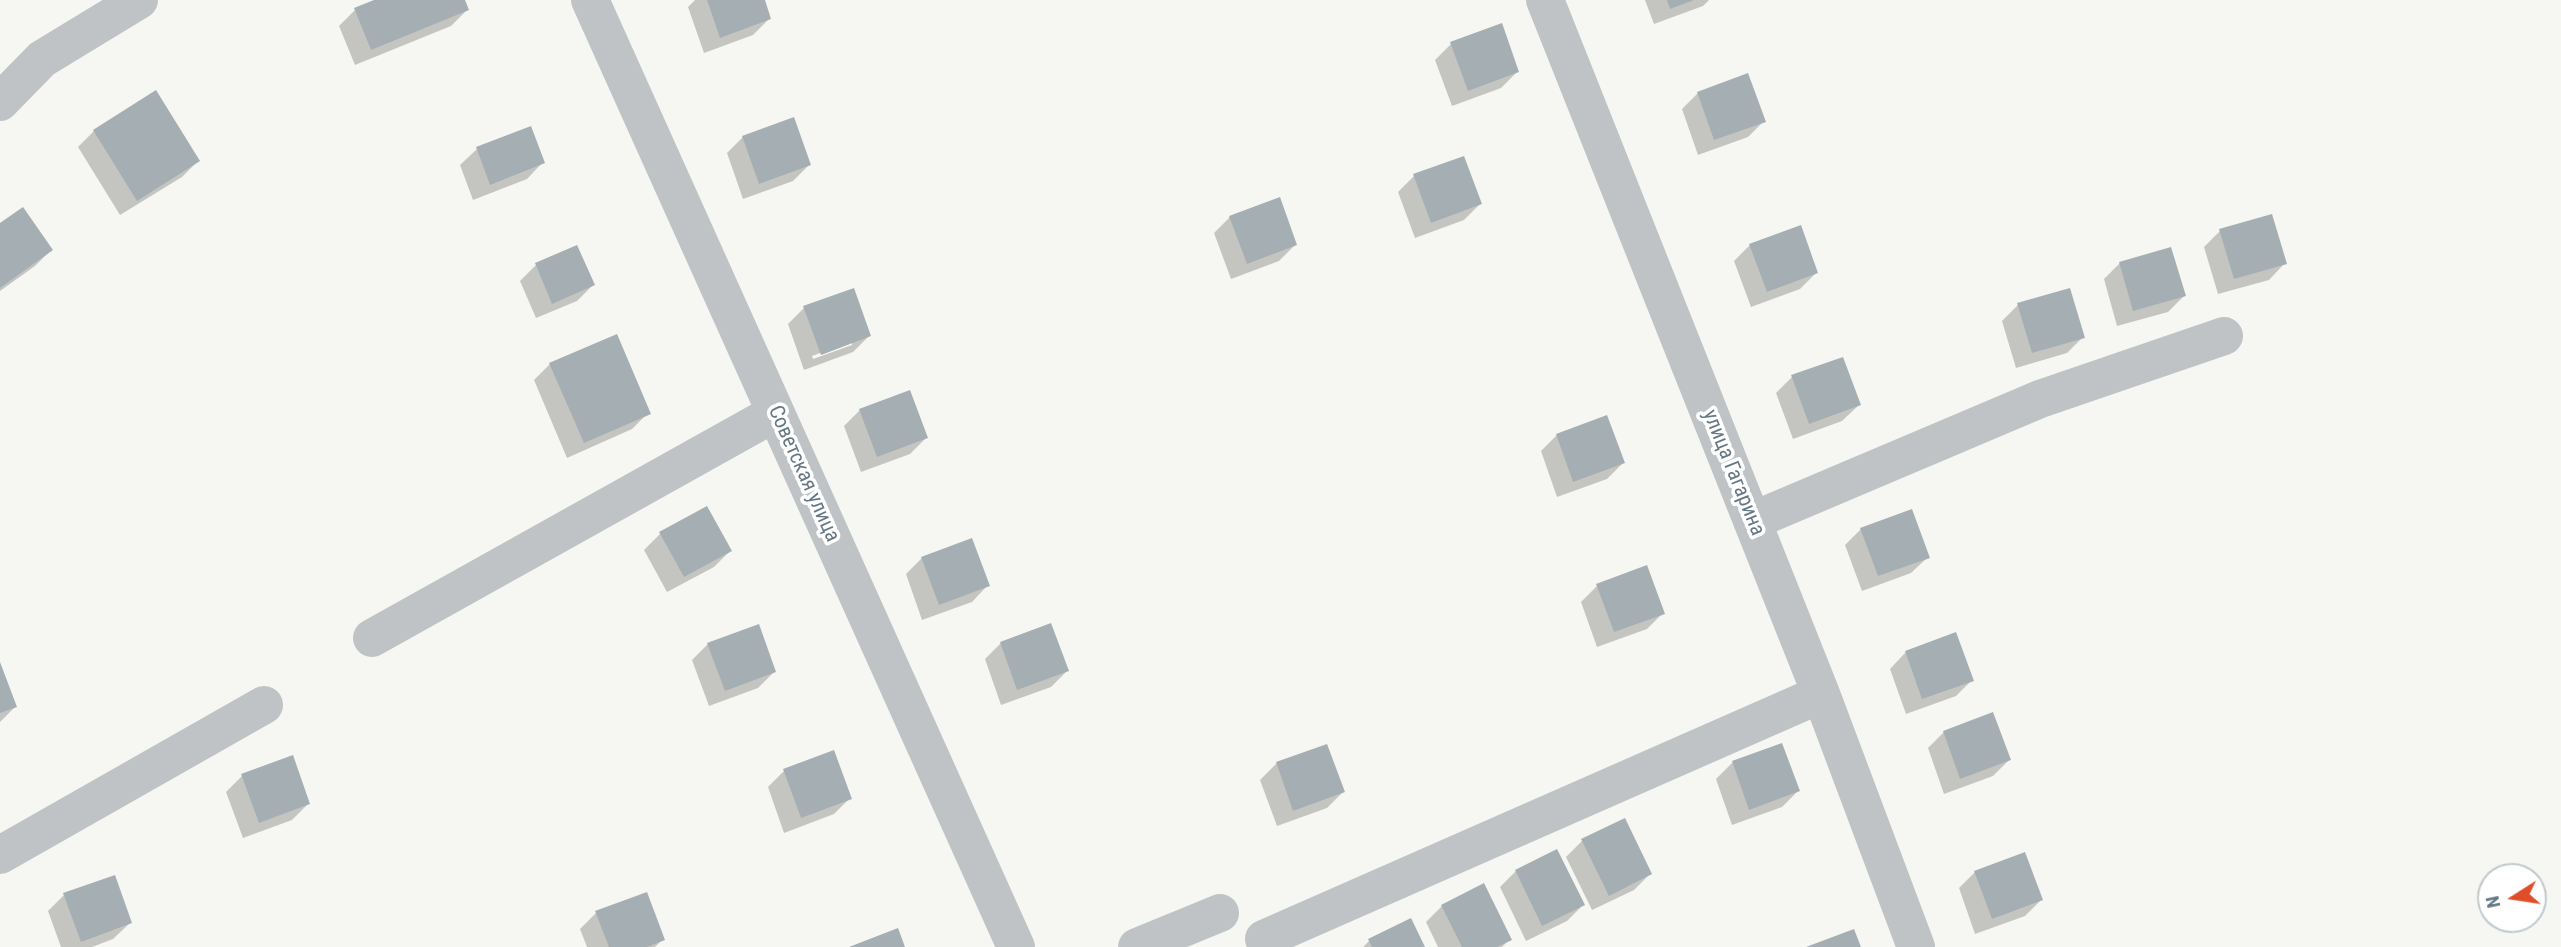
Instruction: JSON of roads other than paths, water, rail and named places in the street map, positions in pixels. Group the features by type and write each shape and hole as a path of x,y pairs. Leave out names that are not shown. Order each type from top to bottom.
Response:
{"street":[{"path":"0,102 42,59 139,0"},
{"name":"Советская улица","path":"590,0 1016,947"},
{"name":"улица Гагарина","path":"1545,0 1821,694 1916,947"},
{"path":"1752,521 2040,399 2224,336"},
{"path":"372,638 775,413"},
{"path":"1264,939 1821,694"},
{"path":"0,855 264,705"},
{"path":"1137,947 1220,914"}]}
